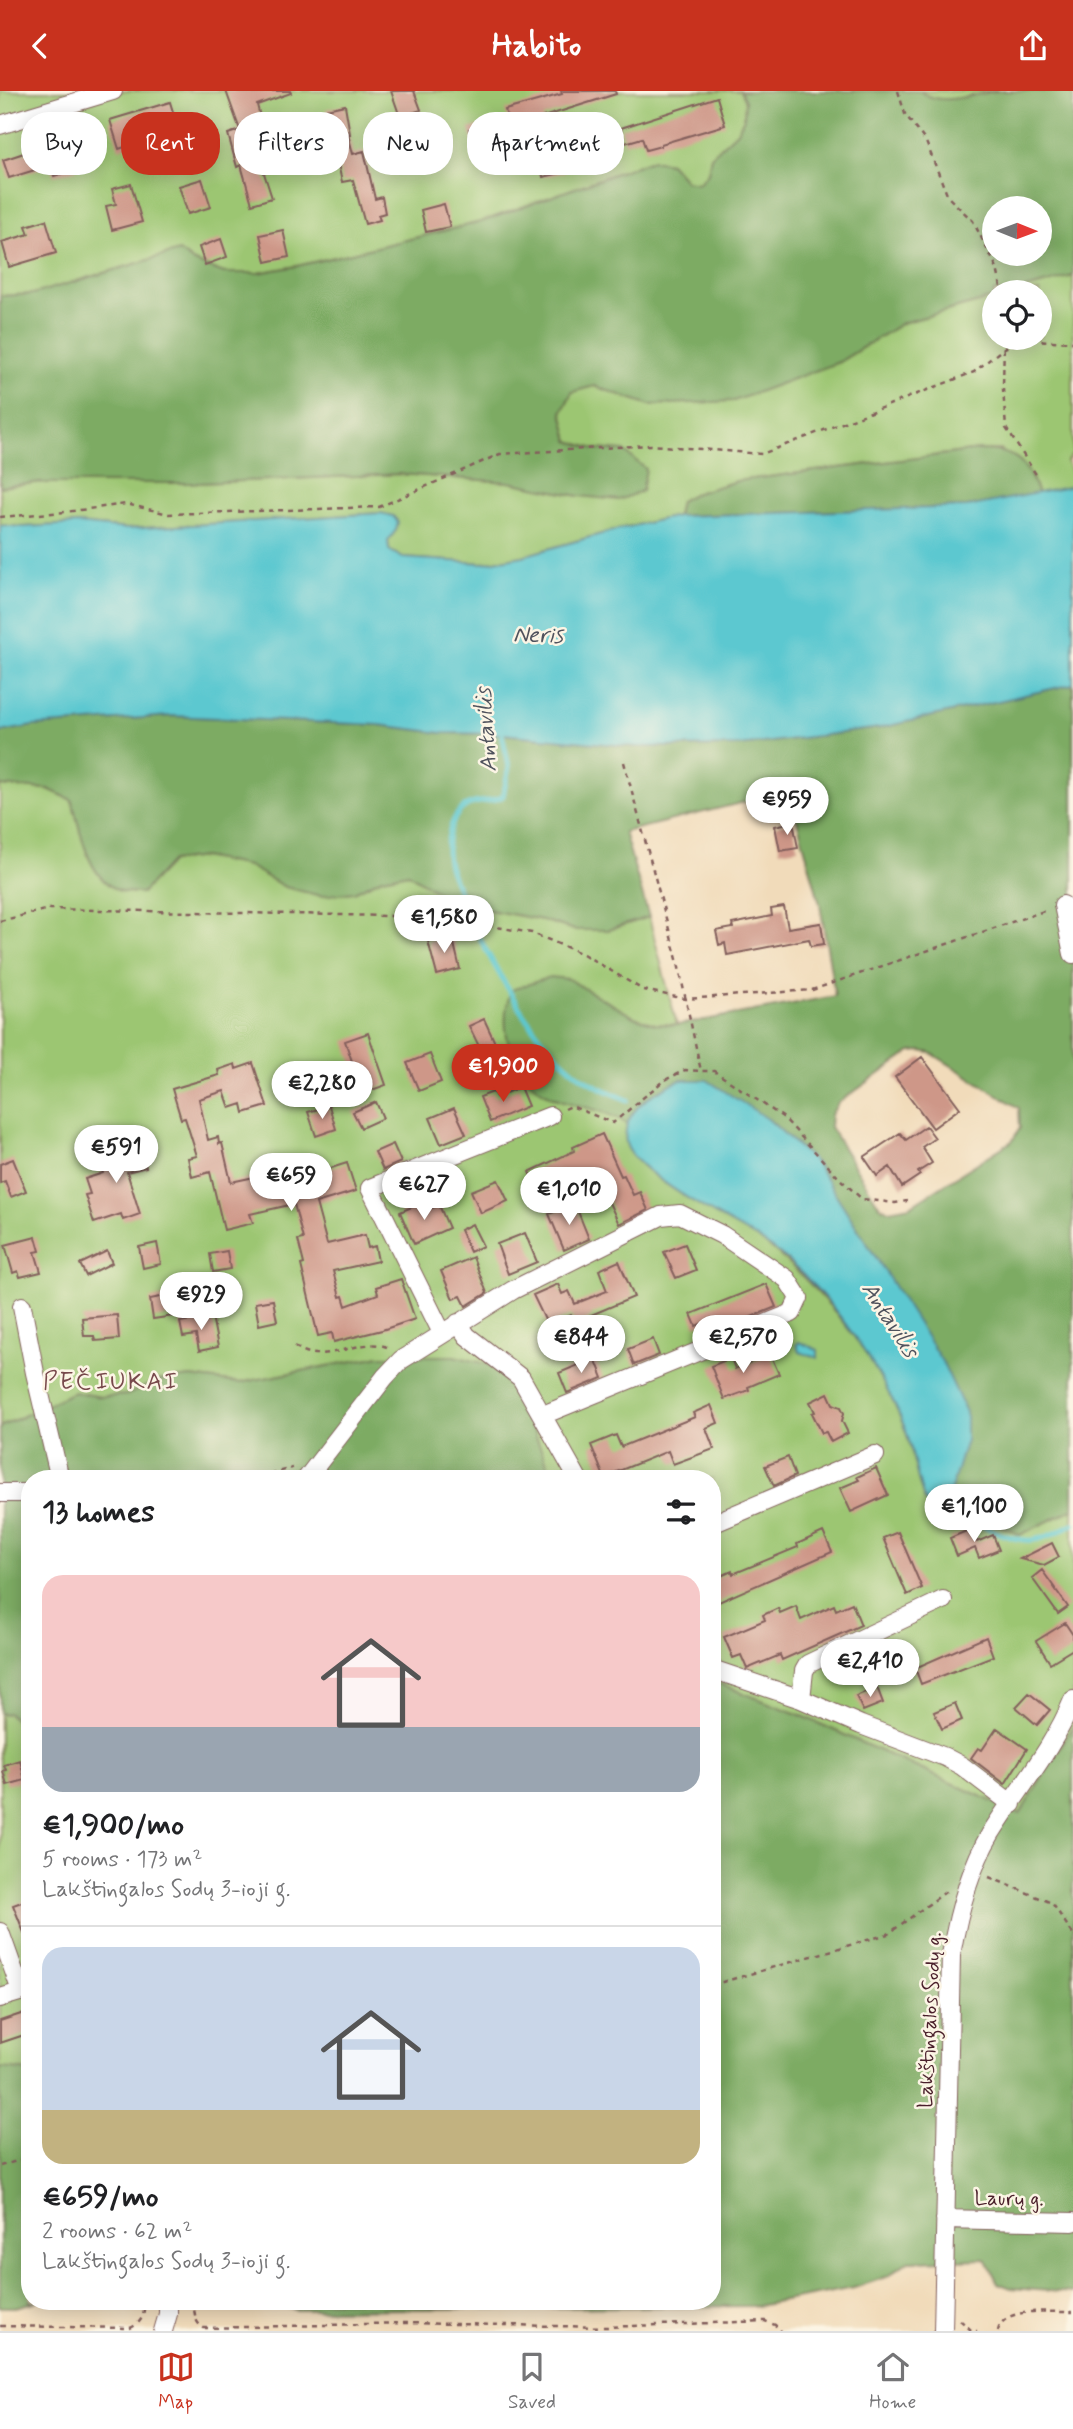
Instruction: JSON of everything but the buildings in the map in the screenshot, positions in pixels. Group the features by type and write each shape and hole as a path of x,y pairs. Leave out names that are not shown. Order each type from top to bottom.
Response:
{"street":[{"path":"0,125 113,91"},
{"path":"1063,905 1073,954"},
{"path":"442,1333 370,1188 550,1117"},
{"path":"312,1470 401,1360 513,1290 661,1216 680,1214 722,1235 787,1279 799,1298 792,1313 543,1415"},
{"path":"22,1306 34,1373 58,1470"},
{"path":"457,1323 467,1336 521,1378 573,1470"},
{"path":"721,1520 875,1455"},
{"path":"0,1493 21,1493"},
{"path":"801,1699 804,1671 808,1664 943,1600"},
{"path":"721,1672 801,1699 945,1757 962,1766 1012,1804"},
{"name":"Lakštingalos Sodų g.","path":"943,2331 951,1955 957,1921 973,1871 990,1834 1049,1748 1073,1700"},
{"path":"0,1932 21,1979"},
{"path":"0,1998 21,1992"},
{"name":"Laurų g.","path":"945,2219 1073,2222"}],"path":[{"path":"898,91 905,114 926,142 948,197 973,221 997,268 1000,280"},
{"path":"1052,341 1073,342"},
{"path":"0,517 126,504 169,514 379,507 500,454 651,445 762,454 974,372 1002,350"},
{"path":"1004,350 1006,428 1037,476"},
{"path":"624,762 675,952 701,1071"},
{"path":"0,921 49,909 437,917 532,933 583,954 643,990 685,999 811,990 1063,905"},
{"path":"550,1117 571,1106 612,1123 663,1081 685,1070 714,1071 784,1118 839,1179 862,1199 895,1203 907,1201"},
{"path":"295,1346 304,1353 317,1354 383,1345 393,1350 401,1360"},
{"path":"285,1470 319,1461"},
{"path":"721,1982 888,1934 973,1871 1052,1903 1073,1934"},
{"path":"0,2166 21,2160"},
{"path":"0,2326 130,2328 142,2319 143,2310"},
{"path":"193,2310 197,2325 217,2330 406,2323 606,2327 765,2321 775,2325 780,2331"},
{"path":"998,2331 999,2323 1007,2316 1018,2313 1073,2312"},
{"path":"957,2314 963,2324 977,2331"}],"green space":[{"path":"0,91 740,91 745,101 744,118 737,132 711,156 708,173 699,183 686,182 670,163 652,160 624,170 624,112 467,112 467,175 611,175 481,222 297,266 258,273 224,273 194,262 179,251 33,294 0,296"},
{"path":"740,91 920,91 938,99 949,99 1001,91 1073,91 1073,276 1052,282 982,280 982,301 902,323 839,362 734,401 650,405 594,386 572,392 562,412 569,441 595,449 624,451 646,469 642,491 619,500 579,496 509,482 400,474 199,483 35,483 0,487 0,296 33,294 179,251 194,262 224,273 258,273 297,266 481,222 611,175 624,175 624,170 652,160 670,163 686,181 699,183 708,173 711,156 737,132 744,118 745,101"},
{"path":"920,91 997,91 947,100 928,96"},
{"path":"1073,276 1073,454 1067,461 1073,486 1038,495 1032,477 1001,450 979,450 737,481 693,494 680,501 677,516 523,556 483,563 403,558 389,550 388,541 396,530 381,513 128,529 78,524 23,527 0,525 0,487 35,483 199,483 400,474 509,482 579,496 624,451 595,449 569,441 562,412 572,392 594,386 650,405 839,362 902,323 982,301 982,350 1052,350 1052,282"},
{"path":"979,450 1002,452 1018,459 1029,473 1038,495 967,507 677,516 680,501 693,494 737,481"},
{"path":"1073,684 1073,1509 1020,1535 956,1504 949,1496 955,1472 885,1272 815,1162 768,1119 638,1107 627,1124 608,1114 561,1100 537,1088 526,1077 511,1050 506,1020 511,990 550,977 568,979 634,1017 655,1024 678,1025 835,996 820,904 789,791 624,832 649,917 608,930 574,930 542,920 457,904 408,873 382,878 354,892 321,896 285,887 248,866 203,857 172,861 142,893 122,892 99,876 92,864 72,800 48,789 0,786 0,732 33,726 171,716 379,725 442,733 502,734 637,747 739,746 880,728","holes":["911,1052 931,1053 1019,1108 1020,1128 1012,1141 910,1206 889,1210 880,1207 830,1127 831,1115 838,1103"]},
{"path":"0,786 48,789 72,800 92,864 99,876 122,892 142,893 172,861 203,857 249,866 285,887 354,892 382,878 408,873 457,904 542,920 574,930 608,930 649,917 677,1025 655,1024 634,1017 568,979 550,1096 612,1113 627,1124 627,1145 649,1172 764,1243 786,1261 828,1304 865,1353 895,1405 906,1432 926,1503 943,1503 949,1496 956,1504 1020,1535 1073,1509 1073,1726 1020,1814 800,1715 721,1684 721,1470 550,1470 514,1386 380,1356 239,1383 191,1377 157,1381 128,1395 101,1397 74,1392 0,1427"},
{"path":"380,1356 454,1356 491,1365 514,1386 550,1470 21,1470 21,1729 9,1713 0,1714 0,1427 74,1392 101,1397 127,1395 157,1381 191,1377 239,1383"},
{"path":"721,1684 800,1715 1020,1814 1073,1726 1073,2293 1011,2288 998,2283 986,2259 908,2261 889,2276 854,2288 757,2306 721,2306"},
{"path":"9,1713 21,1729 21,2070 0,2069 0,1714"},
{"path":"0,2069 21,2070 21,2305 15,2307 0,2307"}],"water":[{"name":"Neris","path":"1073,486 1073,684 880,728 739,746 637,747 502,734 442,733 379,725 171,716 33,726 0,732 0,525 23,527 78,524 128,529 381,513 393,516 398,522 388,541 389,550 403,558 483,563 523,556 677,516 967,507"},
{"path":"681,1080 707,1080 768,1119 815,1162 943,1363 966,1412 966,1440 949,1496 941,1503 926,1503 906,1431 887,1390 861,1346 816,1288 774,1250 663,1182 632,1155 626,1143 626,1131 634,1111 661,1089"},
{"path":"799,1342 818,1350 818,1358 799,1352 796,1345"}],"waterway":[{"name":"Antavilis","path":"468,913 449,866 449,833 455,817 466,806 503,796 509,767 501,729"},
{"name":"Antavilis","path":"480,939 522,1012 548,1046 584,1079 628,1100"},
{"name":"Antavilis","path":"942,1497 943,1503 974,1521 999,1533 1023,1540 1043,1538 1073,1524"}],"district":[{"name":"PEČIUKAI","path":"111,1381"}]}
